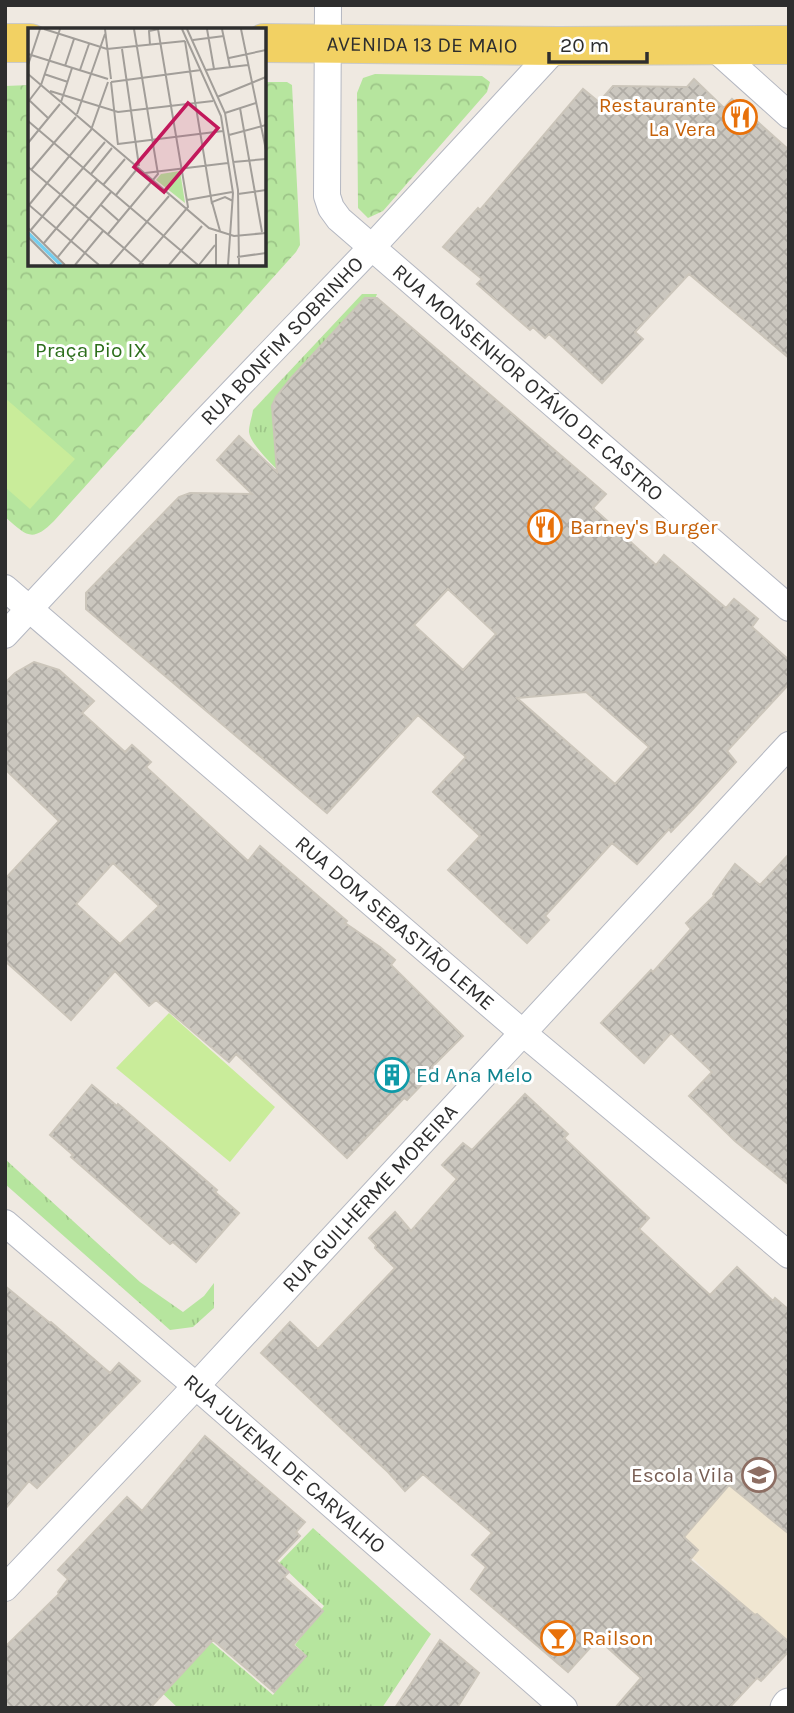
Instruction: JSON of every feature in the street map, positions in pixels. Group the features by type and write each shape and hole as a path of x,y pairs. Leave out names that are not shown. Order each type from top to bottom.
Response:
{"main road":[{"path":"5,43 28,43"},
{"name":"AVENIDA 13 DE MAIO","path":"266,43 789,45"}],"street":[{"name":"RUA MONSENHOR OTÁVIO DE CASTRO","path":"328,5 330,44 327,196 339,219 789,608"},
{"path":"711,45 789,115"},
{"name":"RUA BONFIM SOBRINHO","path":"5,635 558,46"},
{"name":"RUA DOM SEBASTIÃO LEME","path":"5,588 523,1033 789,1255"},
{"name":"RUA GUILHERME MOREIRA","path":"5,1588 789,745"},
{"name":"RUA JUVENAL DE CARVALHO","path":"5,1223 564,1708"}],"shaded area":[{"name":"Escola Vila","path":"789,1413 789,1646 788,1647 671,1538"}],"green space":[{"path":"375,74 482,76 490,82 487,92 383,211 368,218 358,208 357,93 363,78"},
{"name":"Praça Pio IX","path":"266,82 287,82 292,85 300,245 296,252 54,521 35,534 24,532 5,517 5,86 28,85 28,266 266,266"},
{"path":"362,294 377,294 359,339 324,512 281,474 259,450 252,440 249,427 253,410"},
{"path":"5,398 75,459 30,509 5,487"},
{"path":"169,1013 275,1107 230,1162 116,1068"},
{"path":"5,1159 140,1282 183,1312 204,1296 214,1283 214,1308 193,1327 170,1330 5,1184"},
{"path":"313,1528 431,1634 382,1708 178,1708 160,1691 208,1639 273,1695 304,1653 295,1645 324,1606 279,1563"}],"building":[{"path":"694,79 724,108 732,99 789,150 789,358 689,274 635,332 643,339 602,383 549,334 545,338 533,327 530,330 477,284 482,279 443,247 478,208 480,210 583,89 599,102 613,86 687,87"},
{"path":"365,298 377,298 606,494 593,508 656,565 664,555 726,608 734,599 758,619 752,627 789,660 789,684 727,751 736,762 692,810 671,832 669,829 637,864 612,843 545,916 549,920 527,943 448,870 480,836 433,792 466,757 418,715 327,813 86,609 86,593 179,497 190,493 252,494 217,460 239,436 277,472 272,406 292,377","holes":["448,589 496,634 463,670 414,625","586,692 649,747 615,784 517,698"]},
{"path":"34,662 59,670 94,701 82,713 125,752 132,745 151,762 146,767 248,861 260,846 347,921 345,923 395,960 391,965 463,1036 432,1067 435,1071 407,1100 404,1098 347,1158 236,1054 229,1062 156,1000 149,1006 115,971 71,1020 5,961 5,879 59,821 5,769 5,683 15,673","holes":["113,863 159,906 120,944 76,904"]},
{"path":"789,854 789,1185 735,1141 689,1096 712,1072 671,1033 644,1063 601,1023 651,970 653,972 691,929 686,923 714,896 735,864 760,885"},
{"path":"92,1085 117,1106 118,1104 217,1190 215,1192 239,1213 196,1262 173,1242 170,1244 71,1157 73,1155 50,1135"},
{"path":"525,1094 568,1134 564,1138 649,1218 639,1229 710,1295 737,1267 773,1301 775,1298 789,1310 789,1534 729,1485 684,1537 698,1550 690,1560 789,1642 789,1651 761,1681 757,1678 729,1708 615,1708 641,1678 598,1639 568,1672 471,1589 486,1567 472,1555 492,1533 423,1474 405,1491 261,1353 290,1322 318,1349 395,1268 369,1238 395,1212 411,1231 457,1179 442,1165 463,1143 472,1150"},
{"path":"5,1286 110,1373 119,1363 140,1381 37,1488 29,1481 5,1509"},
{"path":"205,1436 305,1522 296,1532 300,1536 276,1561 289,1572 284,1577 323,1611 293,1645 306,1656 274,1692 213,1640 150,1708 5,1708 5,1647 59,1594 68,1579 58,1570 127,1497 142,1511"},
{"path":"440,1640 479,1673 457,1708 395,1708"}],"place":[{"name":"Restaurante La Vera","path":"740,117"},
{"name":"Barney's Burger","path":"545,527"},
{"name":"Ed Ana Melo","path":"392,1075"},
{"name":"Escola Vila","path":"759,1475"},
{"name":"Railson","path":"558,1638"}]}
